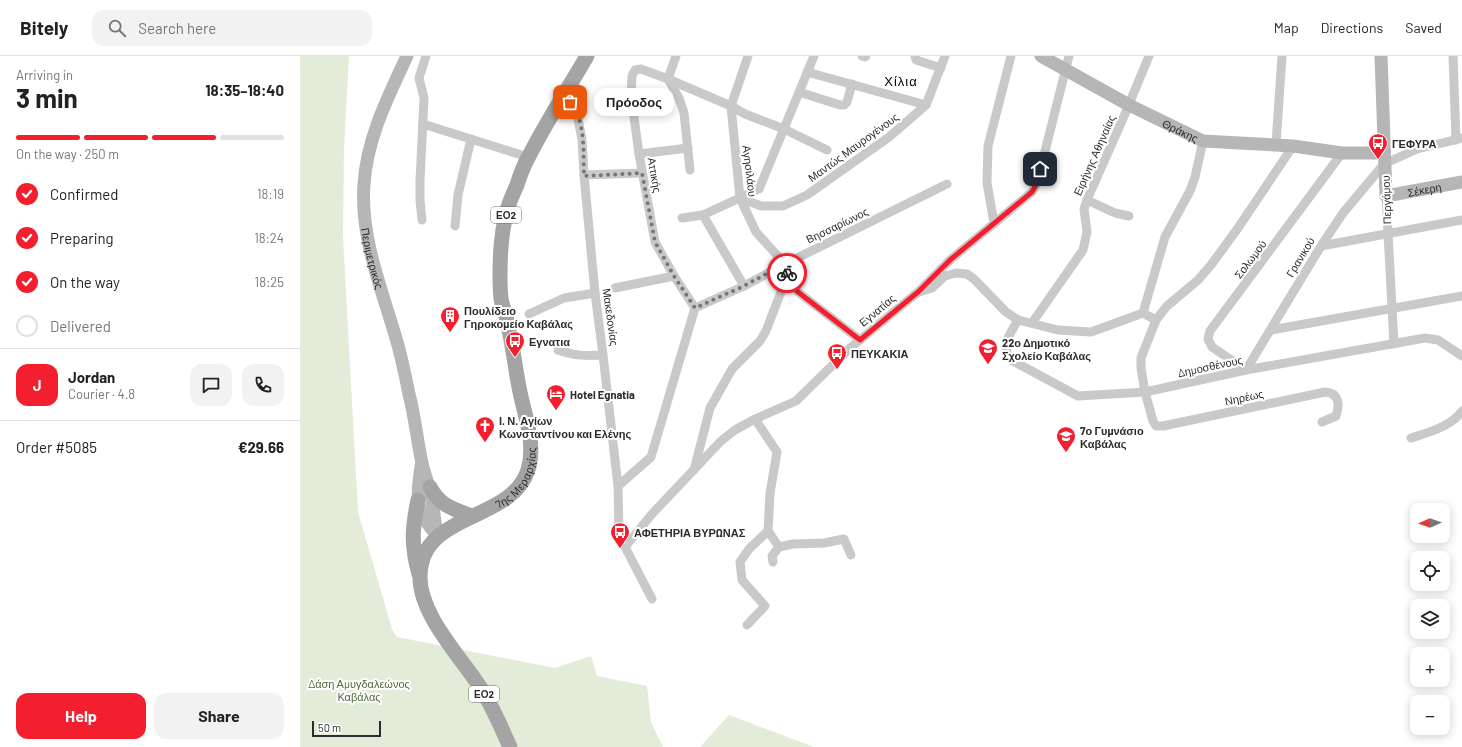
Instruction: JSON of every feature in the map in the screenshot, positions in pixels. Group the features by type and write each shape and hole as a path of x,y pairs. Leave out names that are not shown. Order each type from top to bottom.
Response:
{"main road":[{"name":"7ης Μεραρχίας","path":"510,747 480,688 430,614 420,588 420,575 424,557 438,536 460,521 502,501 517,490 523,481 530,463 530,435 515,369 508,322 501,298 500,253 503,230 507,209 528,157 587,56"},
{"path":"430,487 440,501 455,510 472,516"},
{"path":"418,500 412,537 413,549 420,575"}],"street":[{"name":"Περιμετρικός","path":"407,56 382,109 372,138 364,185 364,206 366,227 376,274 396,337 416,420 422,464 430,487 438,536"},
{"path":"422,220 420,200 424,98 419,78 426,56"},
{"path":"676,56 668,79 679,98 684,113 690,170"},
{"name":"Αγησιλάου","path":"748,56 731,106 740,198 756,232 784,264 789,281 798,292 860,340"},
{"path":"682,218 703,215 759,189 814,56"},
{"path":"862,56 866,56"},
{"path":"915,56 916,60 941,68"},
{"name":"Μαντώς Μαυρογένους","path":"740,198 761,206 783,206 807,195 889,137 926,105 945,56"},
{"path":"994,223 988,184 988,146 1011,56"},
{"name":"Θράκης","path":"1041,56 1129,105 1203,140 1276,144 1384,158"},
{"name":"Εγνατίας","path":"625,547 652,514 721,441 735,430 755,419 796,401 849,349 918,292 950,260 1032,192 1037,183 1069,56"},
{"name":"Ειρήνης Αθηναίας","path":"1032,323 1083,250 1087,232 1084,209 1087,200 1149,56"},
{"path":"1276,144 1282,56"},
{"name":"Περγάμου","path":"1381,56 1387,234 1394,344"},
{"path":"1384,158 1459,139 1453,56"},
{"name":"Αττικής","path":"668,79 638,69 633,73 631,95 642,173 655,242 674,276 695,308"},
{"path":"807,72 926,105"},
{"path":"668,79 731,106 745,114 784,129 827,150"},
{"path":"799,92 844,105 847,102 852,84"},
{"name":"Μακεδονίας","path":"565,94 576,109 580,122 595,293 604,355 618,486 619,533 625,547"},
{"path":"423,124 528,157"},
{"path":"455,226 458,195 472,139"},
{"path":"1143,313 1165,238 1194,181 1203,140"},
{"path":"1145,392 1141,368 1142,358 1156,320 1167,306 1198,280 1211,265 1238,228 1293,146"},
{"path":"639,154 688,148"},
{"name":"Σολωμού","path":"1246,370 1212,346 1208,339 1210,332 1342,153"},
{"name":"Γρανικού","path":"1246,370 1321,246 1343,213 1384,158"},
{"path":"584,176 642,173"},
{"name":"Σέκερη","path":"1386,196 1462,182"},
{"name":"Βησσαρίωνος","path":"695,308 744,286 784,264 947,184"},
{"path":"1087,200 1115,213 1129,216"},
{"path":"703,215 744,286"},
{"path":"1321,246 1462,220"},
{"path":"918,292 932,288 945,276 956,273 967,274 974,279 1006,312 1018,320 1058,330 1091,332 1143,313 1156,320"},
{"path":"615,288 674,276"},
{"path":"694,471 710,408 732,369 760,341 766,331 784,284 789,281"},
{"path":"529,314 564,298 595,293"},
{"path":"1271,330 1391,310 1462,296"},
{"path":"618,486 651,457 695,308"},
{"name":"Δημοσθένους","path":"1018,320 1005,343 1006,352 1011,360 1078,396 1145,392 1246,370 1394,344 1432,339 1438,340 1462,356"},
{"path":"558,350 569,354 583,356 604,355"},
{"name":"Νηρέως","path":"1145,392 1153,421 1156,426 1163,426 1325,392 1332,393 1336,396 1338,410 1336,416 1322,422"},
{"path":"1411,438 1440,428 1462,412"},
{"path":"755,419 777,452 770,493 768,531 779,547"},
{"name":"Περιμετρικός","path":"422,464 418,489 418,500 422,518 438,536"},
{"path":"747,624 765,606 742,580 740,562 749,549 768,531"},
{"path":"773,562 772,556 779,547 793,544 824,543 844,539 851,555"},
{"path":"625,547 652,599"}],"green space":[{"name":"Δάση Αμυγδαλεώνος Καβάλας","path":"300,56 349,56 344,149 343,237 358,512 392,629 397,637 555,668 591,656 597,676 647,686 651,722 663,747 300,747"},
{"path":"729,715 814,747 700,747"}],"way so far":[{"path":"570,102 576,109 580,122 584,176 642,173 655,242 674,276 695,308 744,286 784,264 787,273"}],"place":[{"name":"Πρόοδος","path":"570,102"},
{"name":"ΓΕΦΥΡΑ","path":"1378,160"},
{"name":"Πουλίδειο Γηροκομείο Καβάλας","path":"450,333"},
{"name":"Εγνατια","path":"515,358"},
{"name":"22ο Δημοτικό Σχολείο Καβάλας","path":"988,365"},
{"name":"ΠΕΥΚΑΚΙΑ","path":"837,370"},
{"name":"Hotel Egnatia","path":"556,411"},
{"name":"Ι. Ν. Αγίων Κωνσταντίνου και Ελένης","path":"485,443"},
{"name":"7ο Γυμνάσιο Καβάλας","path":"1066,453"},
{"name":"ΑΦΕΤΗΡΙΑ ΒΥΡΩΝΑΣ","path":"620,549"}],"district":[{"name":"Χίλια","path":"901,81"}],"route":[{"path":"787,273 789,281 798,292 860,340 918,292 950,260 1032,192 1037,183 1040,169"}]}
